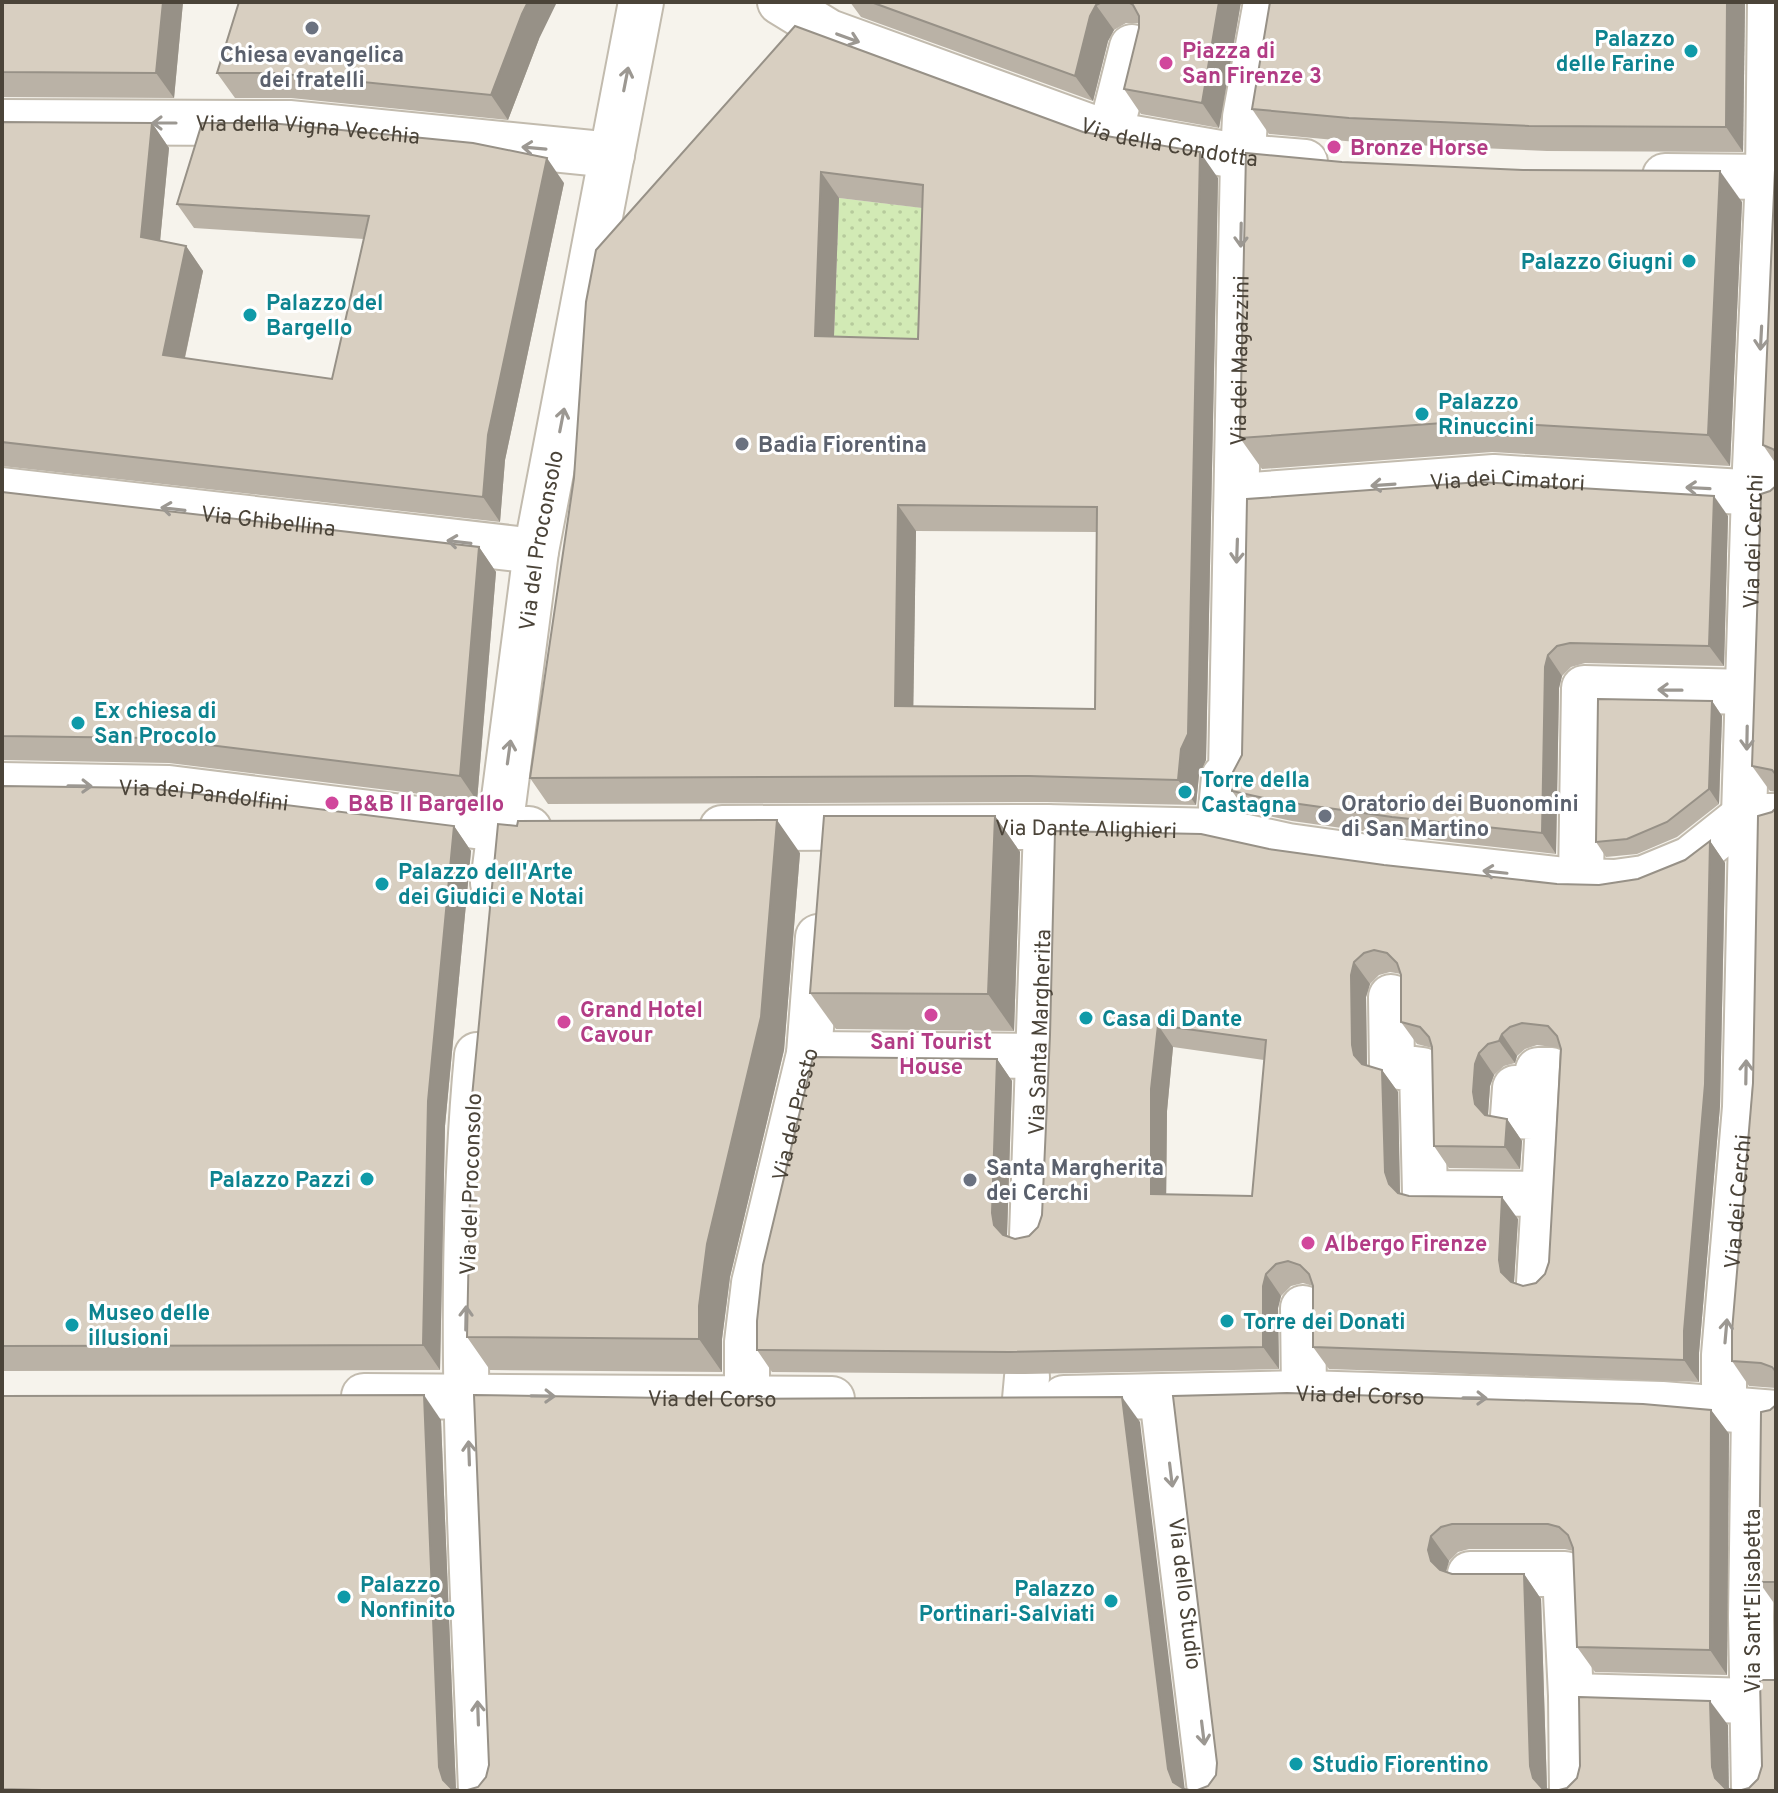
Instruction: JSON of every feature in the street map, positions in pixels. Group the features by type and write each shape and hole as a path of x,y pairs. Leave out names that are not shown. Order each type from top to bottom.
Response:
{"street":[{"name":"Via del Proconsolo","path":"490,917 536,551 641,2"},
{"name":"Via della Condotta","path":"780,2 829,32 1110,134 1243,157 1349,166"},
{"name":"Via dei Magazzini","path":"1219,831 1224,777 1231,775 1245,117 1266,2"},
{"name":"Via dei Cerchi","path":"1751,1411 1724,1355 1745,1107 1751,833 1755,814 1748,692 1765,493 1772,176 1770,2"},
{"path":"1110,134 1132,47"},
{"name":"Via della Vigna Vecchia","path":"2,122 289,123 612,155"},
{"path":"1625,176 1772,176"},
{"name":"Via dei Cimatori","path":"1238,496 1494,477 1765,493"},
{"name":"Via Ghibellina","path":"2,490 536,551"},
{"path":"1577,880 1584,688 1748,692"},
{"name":"Via dei Pandolfini","path":"2,785 169,788 499,829"},
{"name":"Via Dante Alighieri","path":"686,828 1046,827 1219,831 1288,846 1403,862 1615,882 1644,878 1668,870 1690,859 1755,814"},
{"name":"Via del Presto","path":"747,1399 747,1342 754,1283 809,1054 827,827"},
{"name":"Via Santa Margherita","path":"1032,1236 1046,827"},
{"path":"499,829 561,829"},
{"path":"1391,997 1392,1066 1422,1070 1425,1193 1544,1194"},
{"name":"Via del Proconsolo","path":"480,1022 470,1128 465,1396 481,1791"},
{"path":"809,1054 1040,1056"},
{"path":"1539,1283 1548,1117"},
{"path":"1303,1308 1304,1393"},
{"name":"Via del Corso","path":"979,1399 1026,1388 1162,1397 1531,1390 1751,1411"},
{"name":"Via del Corso","path":"327,1396 871,1399"},
{"name":"Via dello Studio","path":"1162,1397 1210,1791"},
{"name":"Via Sant'Elisabetta","path":"1751,1411 1754,1791"},
{"path":"1470,1574 1565,1574 1572,1791"},
{"path":"1571,1696 1752,1701"}],"green space":[{"path":"839,198 941,210 936,365 833,362"}],"building":[{"path":"2,2 163,2 156,73 2,72"},
{"path":"239,2 528,2 491,95 274,73 217,73"},
{"path":"871,2 1102,2 1096,5 1090,16 1075,76"},
{"path":"1128,2 1219,2 1202,103 1124,89 1139,28 1139,16"},
{"path":"1270,2 1727,2 1726,127 1529,126 1349,118 1252,109"},
{"path":"795,26 1083,132 1200,152 1188,734 1181,749 1178,780 1029,776 530,778 574,478 586,302 596,250","holes":["821,172 923,185 918,339 815,336","898,505 1097,507 1095,709 895,706"]},
{"path":"2,122 152,123 141,237 186,246 163,355 332,379 369,216 177,204 202,123 270,123 473,143 547,158 488,435 483,497 2,442"},
{"path":"1246,153 1342,162 1523,170 1720,171 1708,435 1470,421 1240,438"},
{"path":"1776,169 1776,452 1763,445"},
{"path":"1480,482 1714,496 1709,646 1570,643 1557,646 1548,655 1545,667 1542,833 1392,817 1278,801 1232,791 1233,772 1242,755 1247,499"},
{"path":"1776,486 1776,775 1772,770 1752,766 1761,494"},
{"path":"2,492 479,547 460,776 152,738 2,736"},
{"path":"1598,699 1712,701 1709,789 1667,822 1627,839 1596,842"},
{"path":"2,786 150,788 454,826 428,1101 423,1345 2,1346"},
{"path":"1776,808 1776,1372 1761,1363 1732,1361 1732,1331 1753,1083 1758,816"},
{"path":"824,816 995,816 988,994 810,993"},
{"path":"777,820 761,1017 707,1244 699,1306 699,1339 467,1337 472,1097 498,824 517,826 518,821"},
{"path":"1055,831 1201,834 1269,849 1384,865 1557,884 1599,885 1638,879 1685,860 1710,841 1705,1084 1684,1360 1313,1347 1313,1286 1309,1274 1300,1265 1288,1261 1276,1264 1266,1274 1263,1286 1263,1347 1009,1352 757,1350 763,1265 813,1057 997,1059 992,1213 994,1225 1003,1235 1015,1239 1029,1236 1038,1227 1042,1215","holes":["1374,950 1387,953 1397,963 1401,975 1401,1022 1420,1027 1429,1037 1432,1047 1434,1146 1505,1147 1507,1119 1485,1115 1475,1104 1475,1064 1479,1053 1488,1044 1499,1041 1510,1027 1522,1023 1548,1026 1557,1036 1561,1049 1549,1262 1545,1274 1536,1283 1523,1286 1511,1282 1501,1272 1502,1197 1409,1196 1398,1193 1389,1184 1385,1172 1382,1070 1362,1064 1354,1055 1352,1045 1351,975 1354,962 1364,953","1158,1025 1266,1040 1252,1196 1151,1194 1151,1089"]},
{"path":"1287,1393 1643,1404 1711,1410 1710,1650 1577,1647 1573,1548 1568,1535 1559,1527 1548,1524 1452,1524 1441,1527 1431,1536 1428,1550 1431,1561 1440,1570 1452,1574 1524,1574 1530,1766 1533,1778 1542,1788 1554,1791 1195,1791 1208,1786 1216,1775 1217,1763 1173,1396"},
{"name":"Palazzo Nonfinito","path":"424,1395 439,1767 443,1780 451,1788 464,1791 2,1789 2,1396"},
{"path":"474,1395 729,1399 1122,1397 1168,1769 1173,1782 1195,1791 464,1791 478,1787 486,1777 489,1765"},
{"path":"1776,1405 1776,1582 1759,1582 1761,1412"},
{"path":"1760,1680 1776,1680 1776,1791 1738,1791 1749,1788 1758,1779 1762,1766"},
{"path":"1579,1697 1710,1701 1715,1778 1725,1788 1737,1791 1555,1791 1567,1788 1577,1778 1580,1766"}],"place":[{"name":"Chiesa evangelica dei fratelli","path":"312,28"},
{"name":"Palazzo delle Farine","path":"1691,51"},
{"name":"Piazza di San Firenze 3","path":"1166,63"},
{"name":"Bronze Horse","path":"1334,147"},
{"name":"Palazzo Giugni","path":"1689,261"},
{"name":"Palazzo del Bargello","path":"250,315"},
{"name":"Palazzo Rinuccini","path":"1422,414"},
{"name":"Badia Fiorentina","path":"742,444"},
{"name":"Ex chiesa di San Procolo","path":"78,723"},
{"name":"Torre della Castagna","path":"1185,792"},
{"name":"B&B Il Bargello","path":"332,803"},
{"name":"Oratorio dei Buonomini di San Martino","path":"1325,816"},
{"name":"Palazzo dell'Arte dei Giudici e Notai","path":"382,884"},
{"name":"Sani Tourist House","path":"931,1015"},
{"name":"Casa di Dante","path":"1086,1018"},
{"name":"Grand Hotel Cavour","path":"564,1022"},
{"name":"Palazzo Pazzi","path":"367,1179"},
{"name":"Santa Margherita dei Cerchi","path":"970,1180"},
{"name":"Albergo Firenze","path":"1308,1243"},
{"name":"Torre dei Donati","path":"1227,1321"},
{"name":"Museo delle illusioni","path":"72,1325"},
{"name":"Palazzo Nonfinito","path":"344,1597"},
{"name":"Palazzo Portinari-Salviati","path":"1111,1601"},
{"name":"Studio Fiorentino","path":"1296,1764"}]}
